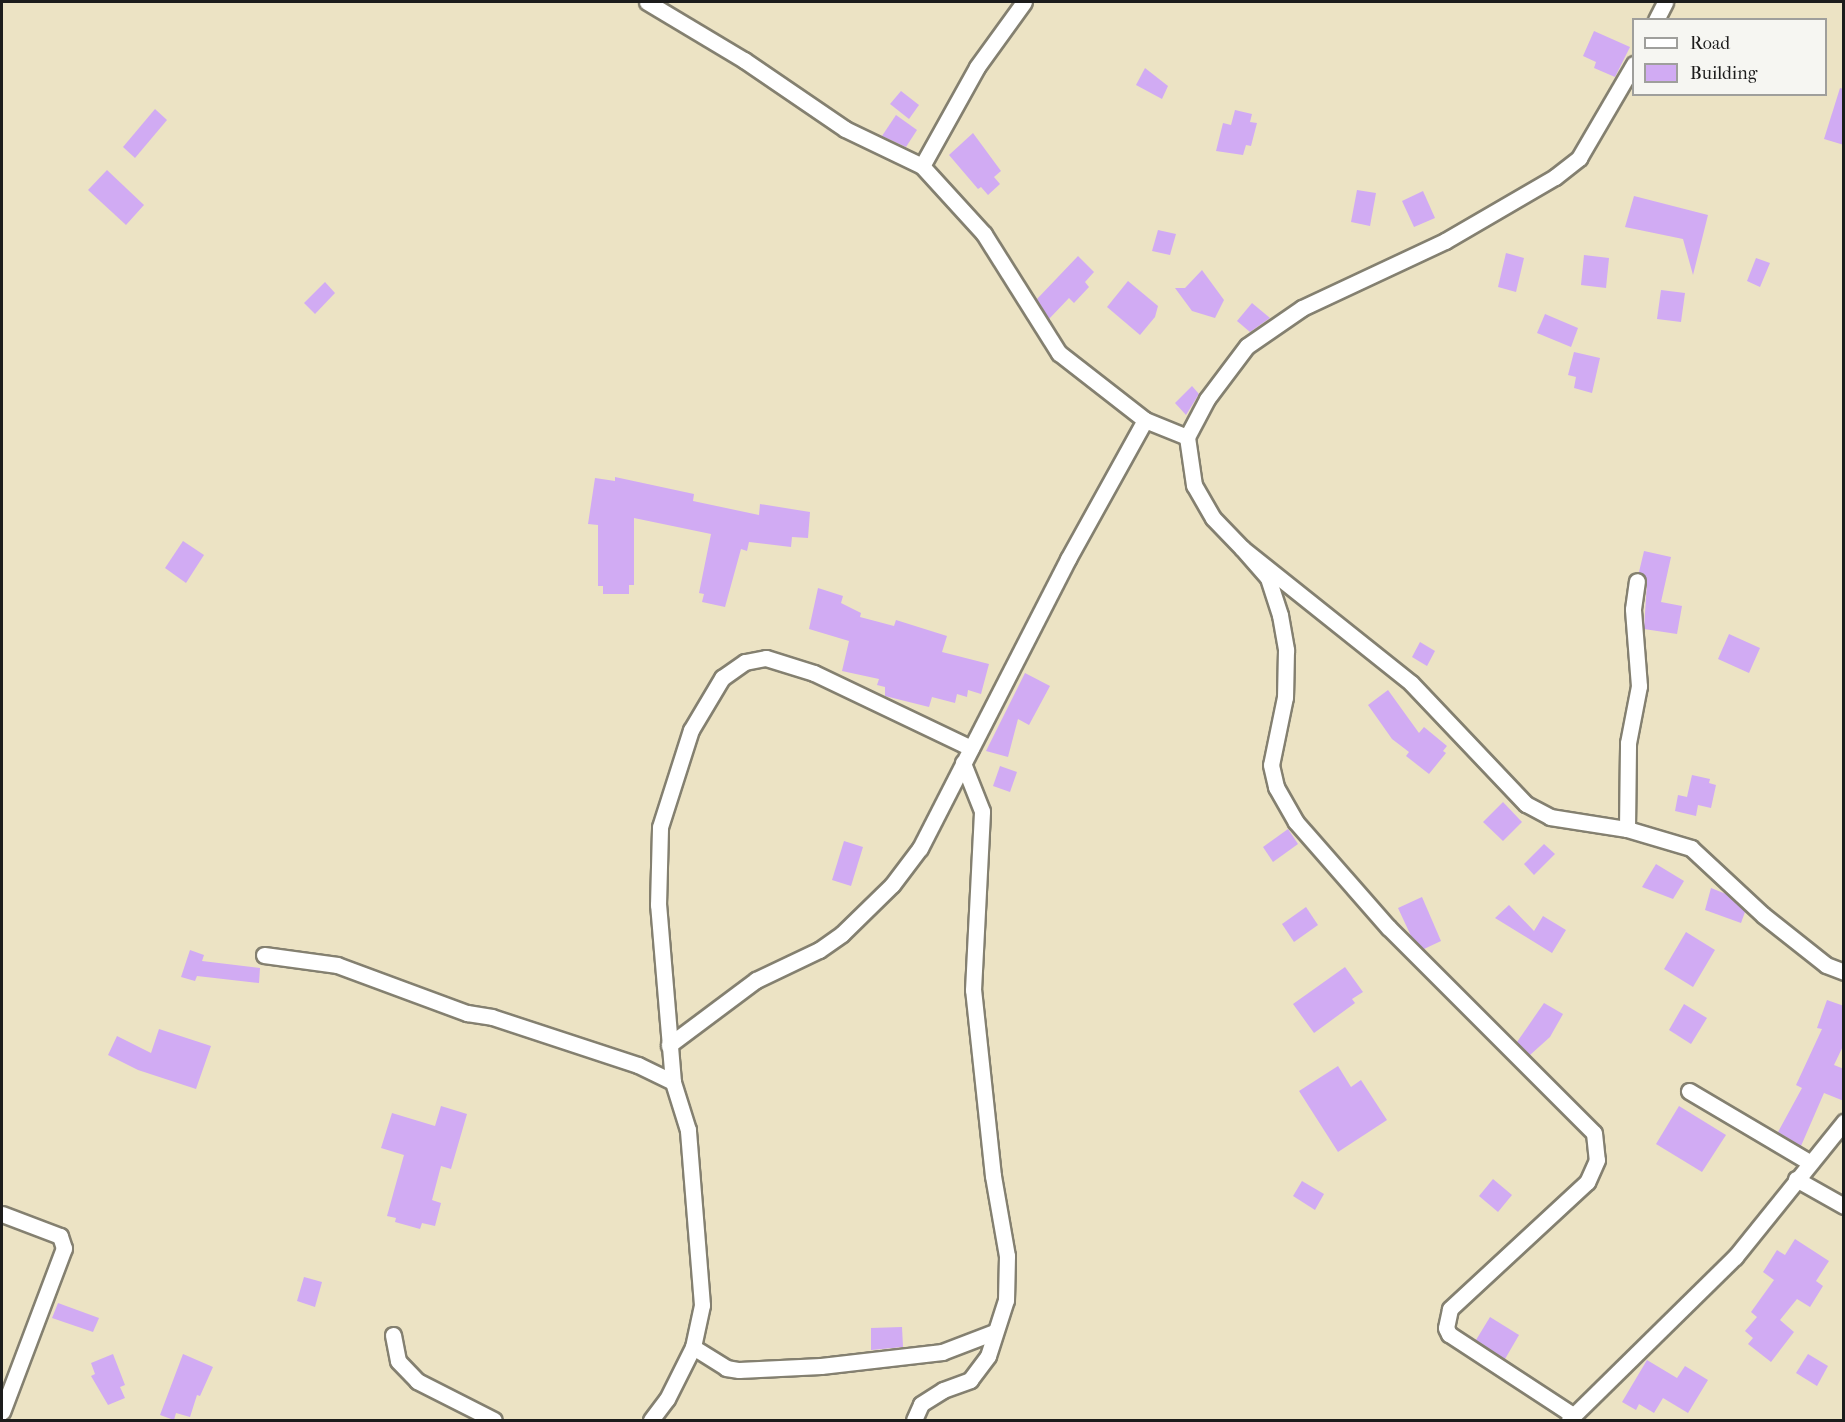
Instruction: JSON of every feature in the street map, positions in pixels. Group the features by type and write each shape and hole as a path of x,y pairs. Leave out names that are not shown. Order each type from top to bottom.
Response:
{"street":[{"path":"647,2 744,60 845,129 922,166 984,234 1059,353 1145,420 1187,437"},
{"path":"922,166 977,67 1024,2"},
{"path":"1657,18 1665,2"},
{"path":"1632,67 1579,158 1555,177 1445,241 1302,308 1247,346 1207,399 1187,437 1194,485 1213,518 1268,578 1280,615 1286,650 1285,697 1271,765 1276,787 1296,822 1388,927 1594,1133 1597,1160 1587,1182 1450,1310 1446,1328 1449,1334 1571,1418 1707,1287 1844,1122"},
{"path":"669,1045 756,980 819,950 842,934 892,885 920,848 1068,559 1145,420"},
{"path":"1242,548 1411,682 1526,804 1550,817 1627,829 1691,849 1763,915 1826,965 1844,972"},
{"path":"1627,829 1628,743 1639,686 1633,609 1637,581"},
{"path":"651,1420 667,1399 693,1347 702,1305 688,1130 674,1082 669,1045 658,905 660,827 692,730 722,678 745,662 766,658 814,673 971,748"},
{"path":"914,1420 921,1404 943,1390 970,1380 988,1356 993,1332 1006,1300 1006,1256 993,1176 973,990 981,811 963,763"},
{"path":"264,955 337,965 467,1013 492,1017 638,1065 674,1082"},
{"path":"1689,1091 1809,1162"},
{"path":"1796,1179 1844,1206"},
{"path":"2,1214 60,1236 64,1248 2,1412"},
{"path":"693,1347 726,1368 762,1369 942,1352 993,1332"},
{"path":"393,1335 398,1361 417,1381 494,1420"}],"building":[{"path":"1594,31 1630,47 1615,77 1594,68 1596,62 1583,56"},
{"path":"1145,68 1168,86 1162,99 1136,85"},
{"path":"1840,88 1844,89 1844,145 1824,139"},
{"path":"901,91 919,105 909,119 890,104"},
{"path":"155,109 167,120 135,158 123,147"},
{"path":"1235,110 1252,114 1250,122 1257,123 1251,146 1246,145 1243,155 1216,151 1223,123 1231,125"},
{"path":"896,115 917,130 906,147 882,136"},
{"path":"973,133 1001,171 994,177 1000,184 988,195 981,187 978,189 949,155"},
{"path":"107,170 144,205 126,225 88,190"},
{"path":"1357,190 1376,193 1370,226 1351,222"},
{"path":"1423,191 1435,218 1414,227 1402,201"},
{"path":"1634,196 1708,215 1693,275 1683,239 1625,227"},
{"path":"1158,230 1176,234 1170,255 1152,251"},
{"path":"1506,253 1524,258 1516,292 1498,287"},
{"path":"1584,255 1609,258 1606,288 1581,285"},
{"path":"1078,256 1094,272 1085,282 1089,287 1074,303 1069,298 1049,319 1037,299"},
{"path":"1756,258 1770,263 1760,287 1747,281"},
{"path":"1202,270 1224,300 1215,318 1192,311 1175,288 1185,288"},
{"path":"1128,281 1158,306 1155,317 1140,335 1107,307"},
{"path":"325,282 335,293 315,314 304,303"},
{"path":"1661,290 1685,293 1681,322 1657,319"},
{"path":"1252,303 1270,318 1250,332 1237,321"},
{"path":"1545,314 1578,328 1571,347 1537,333"},
{"path":"1574,352 1600,358 1592,393 1574,388 1576,377 1568,375"},
{"path":"1192,386 1199,394 1186,415 1175,403"},
{"path":"615,477 694,494 693,501 759,515 760,504 810,512 808,538 792,537 791,547 749,542 747,551 741,549 725,607 702,602 704,594 699,593 711,534 634,518 634,585 629,585 629,594 603,594 603,586 598,586 598,525 588,524 595,478 615,481"},
{"path":"183,541 204,555 186,583 165,568"},
{"path":"1644,551 1671,557 1661,602 1682,606 1677,634 1644,629 1647,582 1639,572"},
{"path":"818,588 843,596 841,603 861,613 860,617 894,626 896,620 947,636 942,652 989,664 981,694 968,690 967,697 957,694 955,703 932,697 929,707 885,696 885,687 877,685 879,679 842,671 849,641 809,629"},
{"path":"1729,634 1760,648 1749,673 1718,659"},
{"path":"1420,642 1435,651 1427,666 1412,657"},
{"path":"1025,673 1050,686 1029,725 1018,719 1008,757 986,751"},
{"path":"1388,690 1419,733 1424,727 1447,746 1443,751 1446,753 1429,774 1406,756 1409,752 1392,739 1368,705"},
{"path":"1000,766 1017,772 1010,792 993,786"},
{"path":"1692,775 1710,779 1709,783 1716,785 1711,808 1698,805 1696,816 1675,811 1678,795 1687,797"},
{"path":"1503,802 1522,822 1503,841 1483,822"},
{"path":"1288,829 1298,844 1273,862 1263,847"},
{"path":"844,841 863,847 851,886 832,880"},
{"path":"1544,844 1555,854 1534,875 1524,864"},
{"path":"1656,864 1684,881 1673,899 1642,887"},
{"path":"1711,888 1726,894 1745,912 1741,923 1705,910"},
{"path":"1422,897 1441,941 1424,949 1411,936 1398,908"},
{"path":"1509,905 1534,931 1543,916 1566,930 1552,953 1495,918"},
{"path":"1306,907 1318,925 1294,942 1282,924"},
{"path":"1686,932 1715,950 1693,987 1664,969"},
{"path":"190,950 204,955 202,961 260,968 259,983 197,976 195,981 181,977"},
{"path":"1345,967 1363,992 1352,999 1355,1003 1314,1033 1293,1004"},
{"path":"1827,1000 1844,1006 1844,1044 1834,1065 1844,1069 1844,1101 1824,1093 1801,1146 1778,1132 1802,1088 1796,1085 1822,1029 1817,1028"},
{"path":"1544,1003 1563,1014 1550,1037 1530,1055 1517,1042"},
{"path":"1684,1004 1707,1018 1691,1044 1669,1030"},
{"path":"159,1029 211,1046 196,1089 138,1070 108,1055 117,1036 151,1053"},
{"path":"1338,1066 1351,1087 1361,1080 1387,1120 1338,1152 1299,1091"},
{"path":"441,1106 467,1114 451,1169 441,1166 432,1200 441,1203 435,1226 422,1223 420,1229 395,1222 396,1218 387,1216 404,1155 381,1148 392,1113 435,1126"},
{"path":"1679,1106 1726,1135 1702,1172 1656,1144"},
{"path":"1493,1179 1512,1195 1498,1212 1479,1196"},
{"path":"1302,1181 1324,1194 1315,1210 1293,1196"},
{"path":"1795,1239 1829,1261 1816,1281 1823,1286 1810,1307 1797,1299 1780,1320 1794,1332 1771,1362 1748,1344 1753,1338 1745,1331 1757,1317 1751,1312 1774,1280 1763,1272 1777,1250 1785,1255"},
{"path":"304,1277 322,1282 315,1307 297,1301"},
{"path":"58,1303 99,1318 93,1332 52,1318"},
{"path":"1490,1317 1519,1335 1505,1359 1476,1340"},
{"path":"902,1327 903,1347 871,1350 871,1328"},
{"path":"113,1354 125,1385 120,1387 125,1398 108,1405 91,1376 95,1374 91,1363"},
{"path":"183,1354 213,1367 200,1396 197,1395 190,1417 176,1413 174,1420 160,1415"},
{"path":"1808,1354 1828,1366 1817,1386 1796,1373"},
{"path":"1647,1360 1677,1378 1685,1366 1708,1380 1688,1413 1663,1398 1654,1413 1639,1404 1636,1410 1622,1402"}]}
